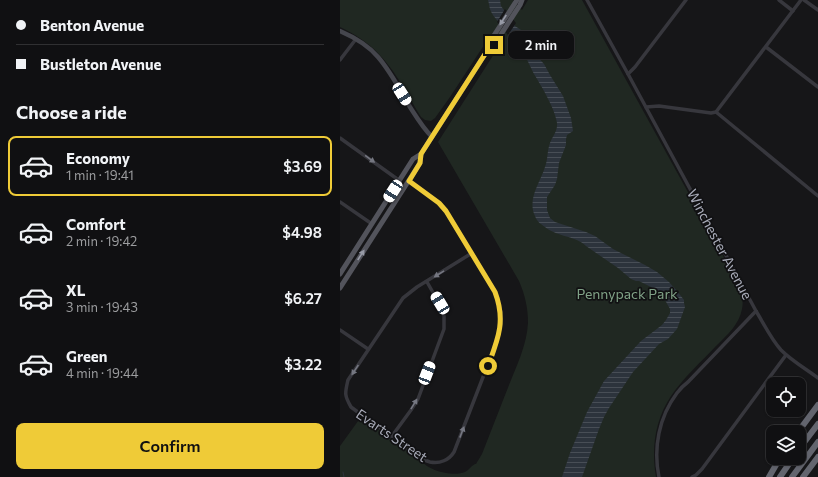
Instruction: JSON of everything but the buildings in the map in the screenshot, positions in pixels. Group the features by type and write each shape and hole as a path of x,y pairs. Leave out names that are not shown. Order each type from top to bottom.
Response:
{"highway":[{"path":"803,425 818,405"},
{"path":"806,440 818,424"},
{"path":"792,477 818,442"},
{"path":"803,477 818,457"},
{"path":"769,477 776,465"},
{"path":"780,477 788,465"}],"main road":[{"path":"340,274 342,267 372,224 413,159 421,154 432,137 487,51 516,0"},
{"path":"492,42 521,3"},
{"path":"340,288 420,163 421,154"}],"street":[{"name":"Winchester Avenue","path":"586,0 628,74 756,311 677,394 669,406 659,431 657,460 659,477"},
{"path":"628,74 635,68 686,0"},
{"path":"779,0 793,10"},
{"path":"646,107 659,106 711,113 716,112 793,10 803,0 818,10"},
{"path":"340,31 356,39 378,56 423,128 432,137"},
{"path":"340,60 356,39"},
{"path":"766,47 818,87"},
{"path":"716,112 818,196"},
{"path":"340,138 400,181"},
{"path":"340,330 368,349 402,298 472,253 446,211 439,203 409,181"},
{"path":"340,202 372,224"},
{"name":"Evarts Street","path":"368,349 348,380 345,397 351,406 418,456 431,462 441,462 451,457 497,341 500,324 501,312 495,292 472,253"},
{"path":"342,267 350,273"},
{"path":"392,436 418,398 444,329 444,316 440,303 427,282"},
{"path":"756,311 774,341 786,355 818,378"},
{"path":"692,477 702,469 786,355"}],"green space":[{"name":"Pennypack Park","path":"340,0 513,0 522,10 528,0 582,0 738,283 742,299 743,306 735,325 681,382 671,396 661,415 654,445 656,477 340,477 340,446 361,417 430,468 454,474 465,472 476,464 482,454 521,354 526,339 528,323 526,302 519,281 438,142 499,46 490,36 435,118 431,121 425,120 421,117 397,76 379,54 355,35 340,27"}],"shaded area":[{"path":"488,0 500,0 501,6 515,26 521,30 534,53 544,64 563,96 571,118 573,131 567,135 566,145 559,163 557,179 547,197 547,210 550,218 555,222 595,236 613,249 657,272 669,282 684,300 685,307 677,329 668,339 659,344 633,372 609,408 599,429 582,477 562,477 587,412 604,381 641,341 662,325 670,313 670,309 665,300 651,287 631,279 582,243 555,233 537,220 533,210 533,197 546,164 550,143 557,129 556,117 548,98 520,47 512,35 492,13"}],"pier":[{"path":"505,9 516,23 508,35 497,22"}],"waterway":[{"path":"343,472 344,477"}],"route":[{"path":"488,366 497,341 500,324 501,312 495,292 446,211 439,203 409,181 420,163 421,154 487,51 494,45"}]}
